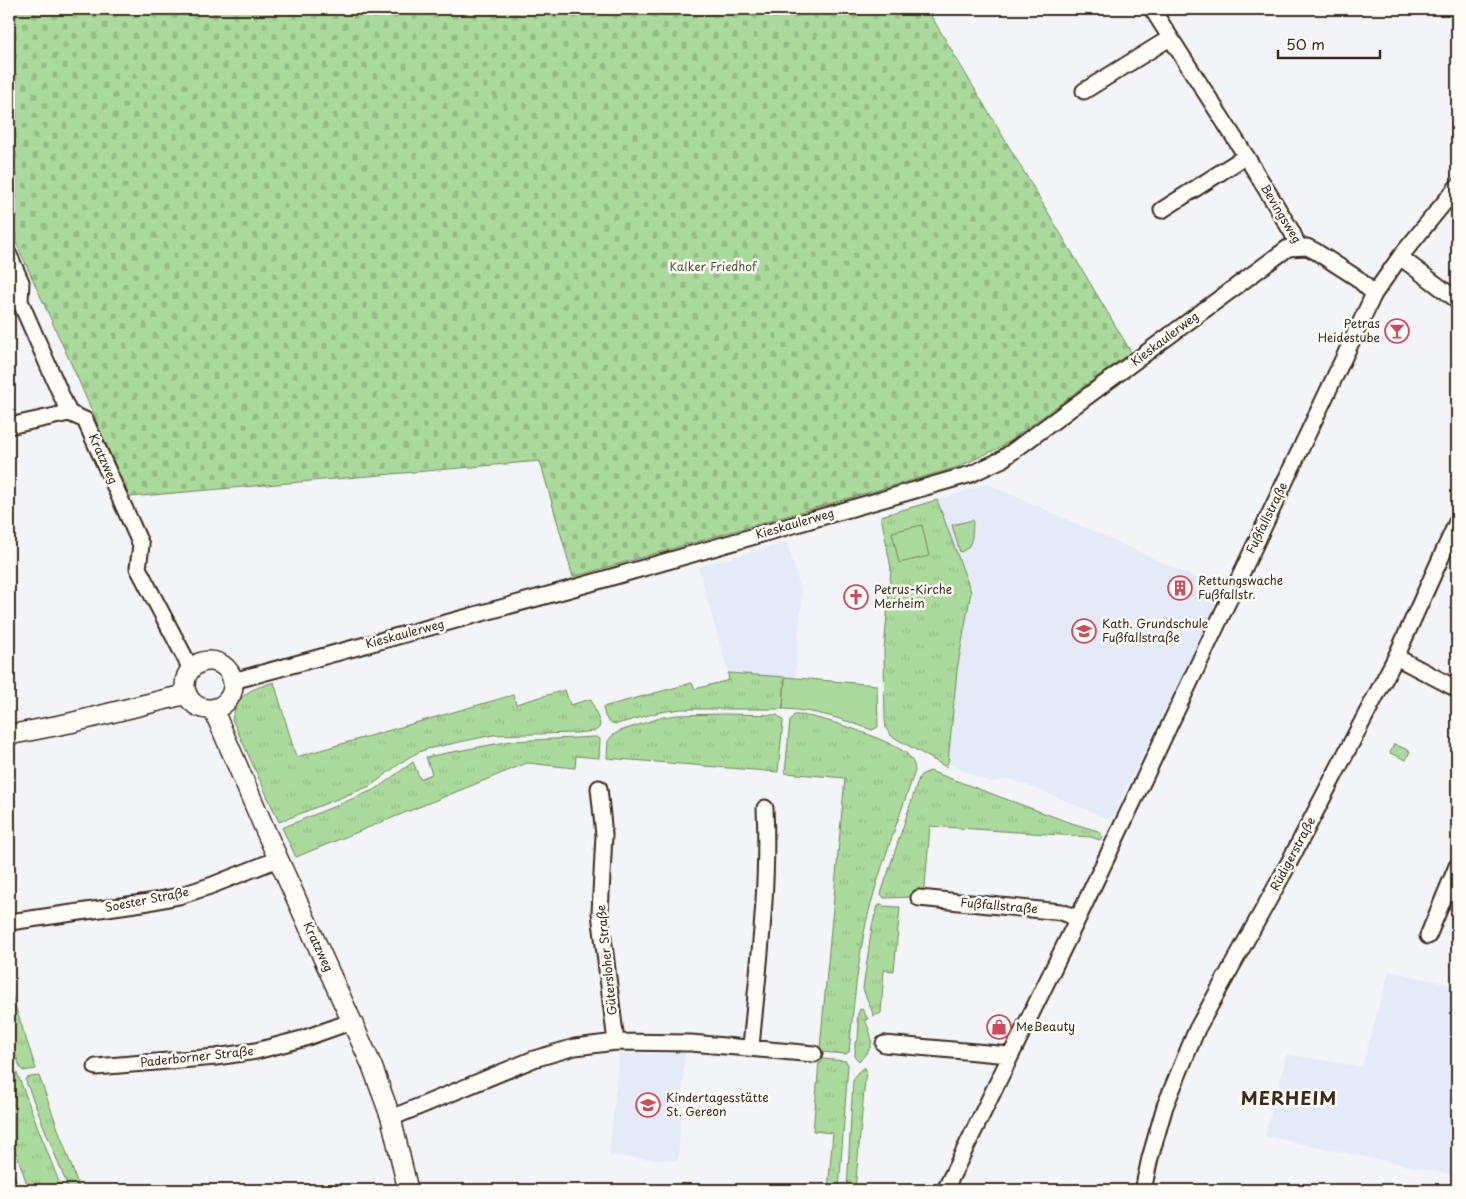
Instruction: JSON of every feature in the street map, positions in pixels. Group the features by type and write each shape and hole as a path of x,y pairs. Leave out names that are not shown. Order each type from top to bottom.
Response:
{"street":[{"name":"Bevingsweg","path":"1152,9 1246,156 1292,232 1298,246 1307,247 1357,278 1374,294"},
{"path":"1084,91 1170,38"},
{"path":"1162,210 1246,156"},
{"name":"Fußfallstraße","path":"945,1190 1078,918 1374,294 1400,257 1457,187"},
{"name":"Kieskaulerweg","path":"233,681 570,589 971,474 1001,460 1267,262 1288,248 1298,246"},
{"path":"9,255 21,282 20,301 69,413 9,426"},
{"path":"1400,257 1457,300"},
{"name":"Kratzweg","path":"69,413 85,420 142,545 138,568 191,669"},
{"name":"Rüdigerstraße","path":"1143,1190 1150,1158 1166,1106 1197,1029 1283,874 1396,656 1457,522"},
{"path":"1396,656 1457,688"},
{"path":"211,661 221,664 229,671 233,681 233,689 226,702 213,709 203,708 195,704 187,694 185,685 191,669 200,662 211,661"},
{"path":"9,735 70,723 187,694"},
{"name":"Kratzweg","path":"213,709 278,859 372,1066 390,1118 408,1190"},
{"name":"Gütersloher Straße","path":"600,788 604,835 600,913 616,1042"},
{"path":"751,1047 764,906 765,808"},
{"name":"Soester Straße","path":"10,922 179,896 278,859"},
{"path":"1428,936 1457,866"},
{"name":"Fußfallstraße","path":"919,898 1061,912 1078,918"},
{"name":"Paderborner Straße","path":"96,1067 216,1057 256,1051 302,1039 353,1021"},
{"path":"390,1118 534,1059 576,1047 616,1042 691,1042 814,1054"},
{"path":"884,1044 1010,1055"}],"shaded area":[{"name":"Kath. Grundschule Fußfallstraße","path":"988,484 1224,590 1110,820 1010,779 990,782 948,762 957,670 971,592 937,500"},
{"path":"787,542 802,595 795,678 728,672 698,567"},
{"path":"1389,971 1457,986 1457,1176 1265,1136 1287,1054 1362,1067"},
{"name":"Kindertagesstätte St. Gereon","path":"685,1053 678,1161 609,1156 619,1054"}],"green space":[{"name":"Kalker Friedhof","path":"9,9 927,9 1131,352 1001,447 958,467 573,577 540,461 129,497 9,227"},
{"path":"937,500 971,592 957,670 946,767 890,735 886,728 885,719 884,650 891,568 881,516"},
{"path":"973,520 970,544 965,550 960,552 952,525"},
{"path":"922,525 929,556 899,563 892,532"},
{"path":"728,673 785,677 783,709 681,709 660,712 617,724 608,721 605,717 603,707 692,683 695,689 729,680"},
{"path":"785,677 877,685 878,727 872,730 828,716 806,711 783,709"},
{"path":"274,682 296,757 513,695 516,704 565,690 570,705 591,699 600,724 599,728 595,731 493,735 427,749 404,760 370,786 279,822 232,719 238,703 247,693"},
{"path":"724,714 777,715 782,719 778,772 607,758 608,741 620,731 663,717"},
{"path":"794,715 818,718 852,728 885,742 907,754 915,768 882,866 866,923 858,971 849,1052 846,1054 821,1052 820,1048 845,778 785,773 790,721"},
{"path":"596,737 600,739 599,758 576,756 575,768 527,763 296,857 282,828 376,789 413,762 420,779 432,774 426,757 511,741"},
{"path":"1394,744 1410,751 1406,760 1390,753"},
{"path":"930,771 1068,822 1098,831 1102,836 1100,840 1091,837 930,826 925,886 922,891 914,897 884,898 881,894 919,778"},
{"path":"882,904 883,906 900,907 894,971 884,970 881,1013 874,1016 863,989 872,926 878,906"},
{"path":"9,987 36,1069 23,1071 9,1034"},
{"path":"860,1009 863,1010 868,1019 865,1020 871,1042 868,1051 859,1061 855,1057 855,1042 858,1041 859,1023 857,1022"},
{"path":"9,1052 62,1190 29,1190 9,1132"},
{"path":"822,1059 846,1061 848,1065 839,1190 828,1190 833,1133 813,1131 819,1063 821,1063"},
{"path":"864,1067 866,1069 855,1190 847,1190 853,1081 857,1073"},
{"path":"39,1076 80,1190 69,1190 25,1079"}],"tram line":[{"path":"9,1160 19,1190"}],"place":[{"name":"Petras Heidestube","path":"1397,331"},
{"name":"Rettungswache Fußfallstr.","path":"1180,588"},
{"name":"Petrus-Kirche Merheim","path":"856,597"},
{"name":"Kath. Grundschule Fußfallstraße","path":"1084,631"},
{"name":"MeBeauty","path":"999,1027"},
{"name":"Kindertagesstätte St. Gereon","path":"648,1105"}],"district":[{"name":"MERHEIM","path":"1289,1099"}]}
